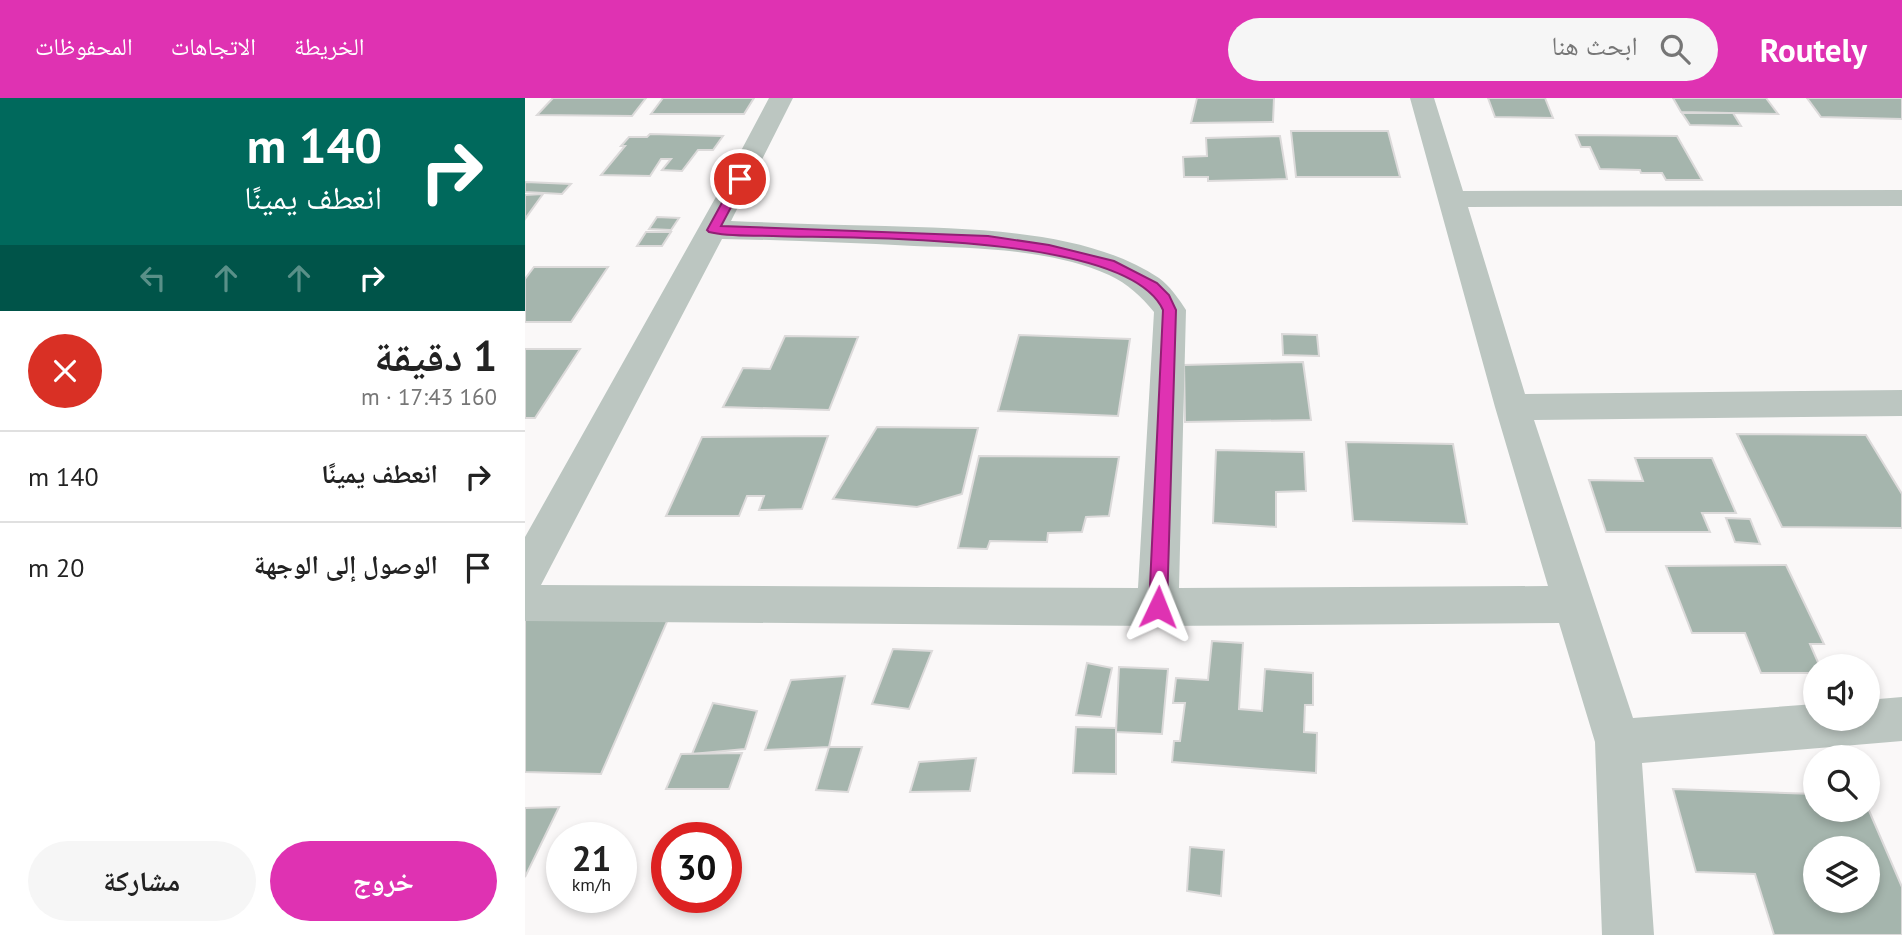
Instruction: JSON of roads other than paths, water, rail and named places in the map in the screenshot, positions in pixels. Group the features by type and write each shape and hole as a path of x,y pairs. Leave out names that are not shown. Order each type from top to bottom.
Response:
{"street":[{"path":"525,575 713,230 781,98"},
{"path":"1422,98 1512,407 1618,742 1628,935"},
{"path":"1452,199 1902,198"},
{"path":"713,230 988,240 1049,249 1109,264 1153,286 1170,310 1158,607"},
{"path":"1512,407 1902,403"},
{"path":"525,603 1158,607 1576,604"},
{"path":"1618,742 1902,719"}]}
